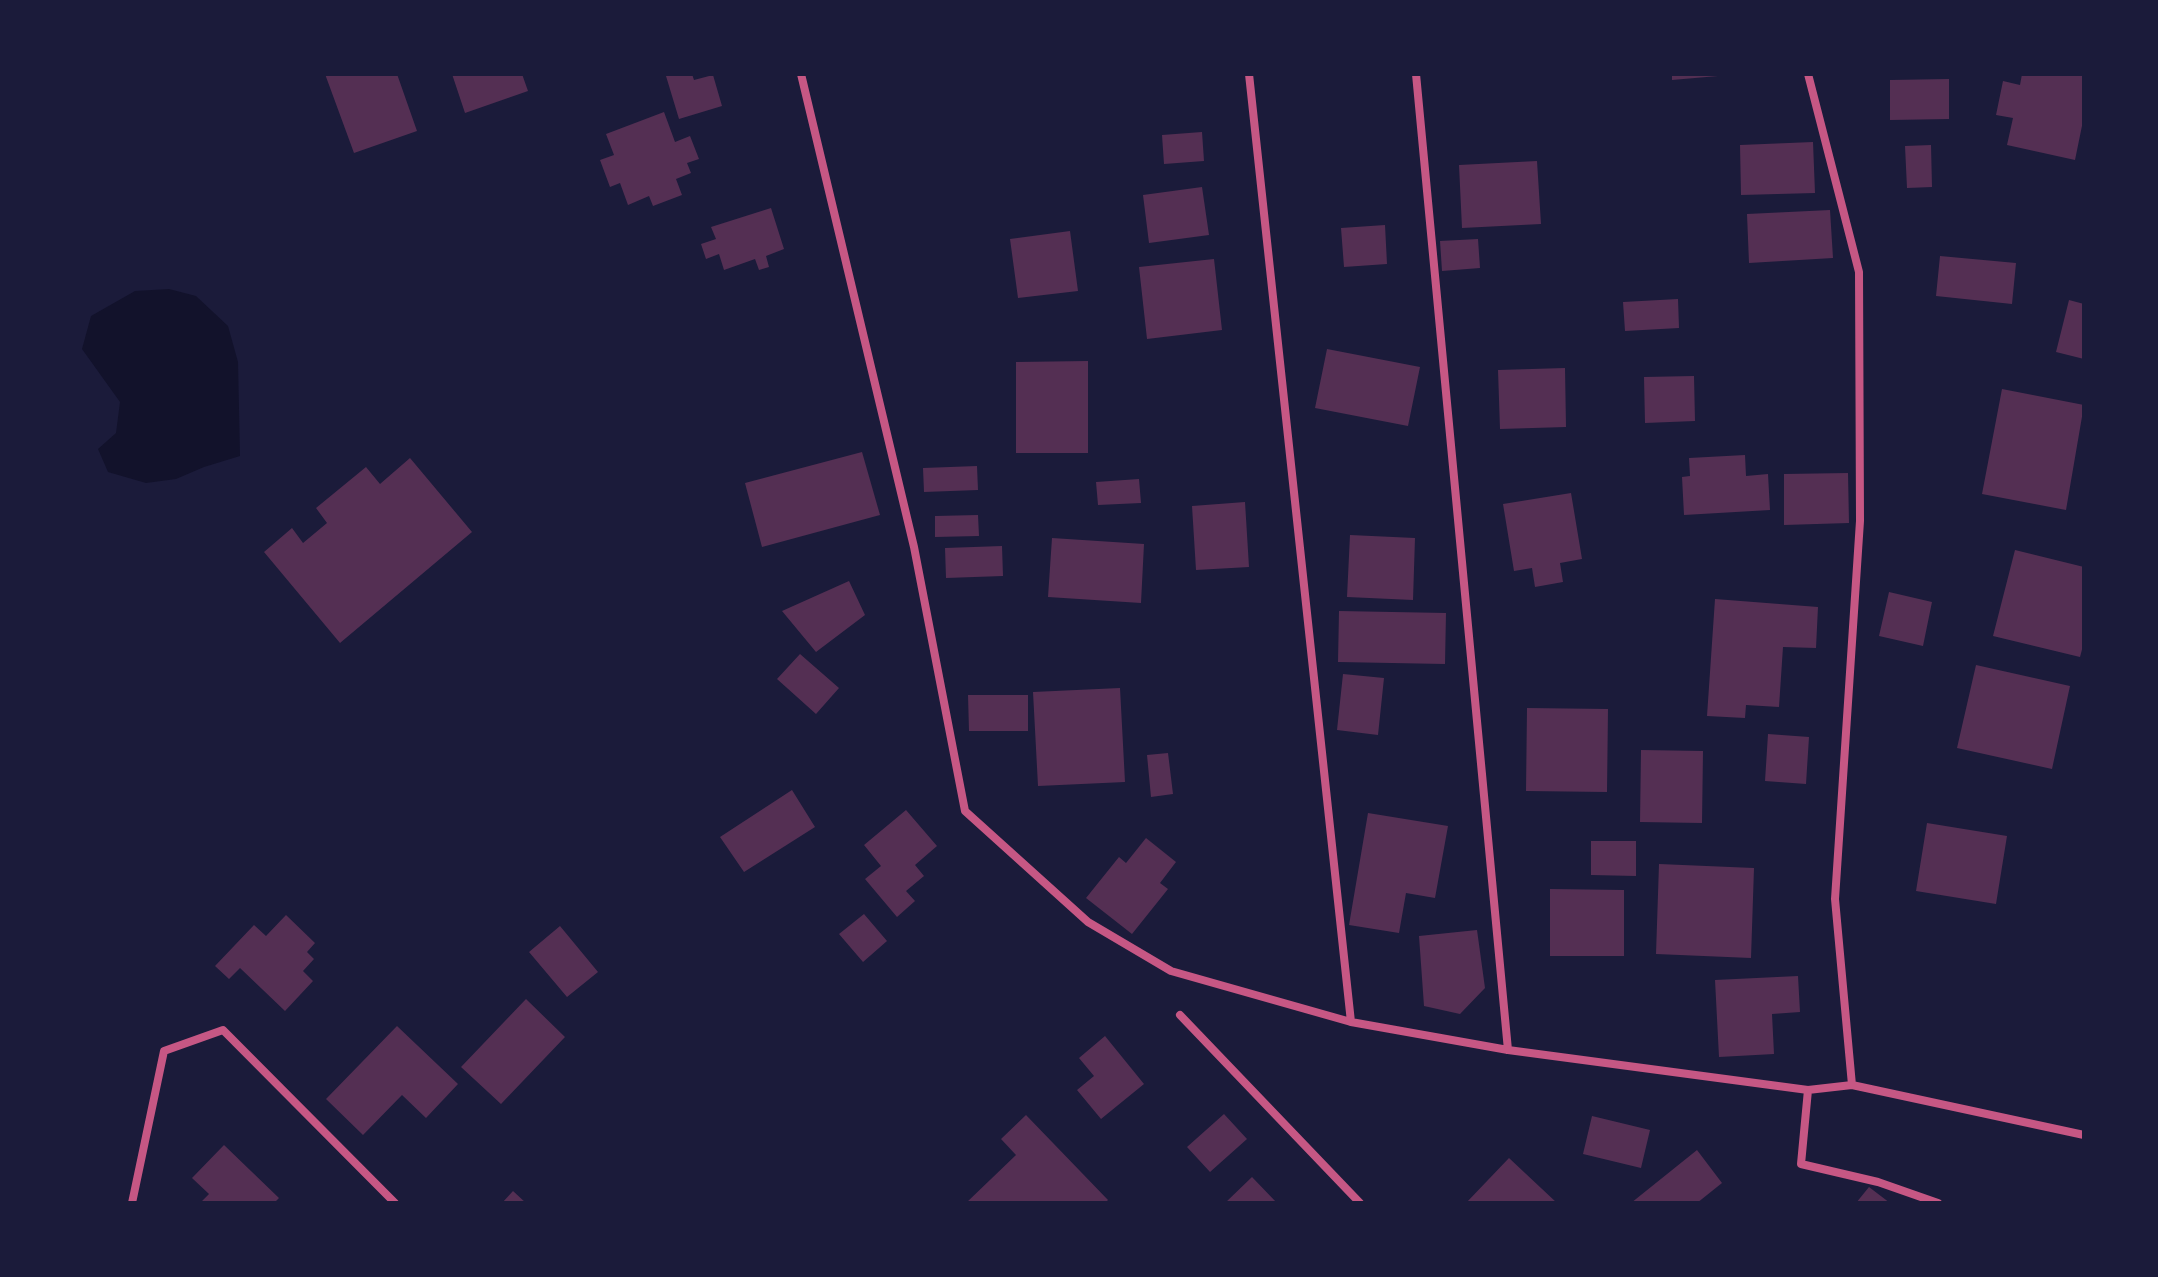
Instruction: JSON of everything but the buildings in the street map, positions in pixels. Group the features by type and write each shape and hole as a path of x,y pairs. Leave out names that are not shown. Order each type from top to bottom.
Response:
{"street":[{"path":"801,74 914,547 965,811 1088,922 1171,971 1351,1022 1508,1050 1808,1090 1852,1085 2084,1135"},
{"path":"1249,74 1351,1022"},
{"path":"1416,74 1508,1050"},
{"path":"1808,74 1859,272 1860,521 1835,899 1852,1085"},
{"path":"1180,1015 1360,1203"},
{"path":"132,1203 164,1051 223,1030 395,1203"},
{"path":"1808,1090 1801,1164 1878,1182 1938,1203"}],"shaded area":[{"path":"169,289 196,296 228,326 238,362 240,456 176,479 146,483 108,472 98,449 116,433 120,402 82,349 91,316 135,291"}]}
